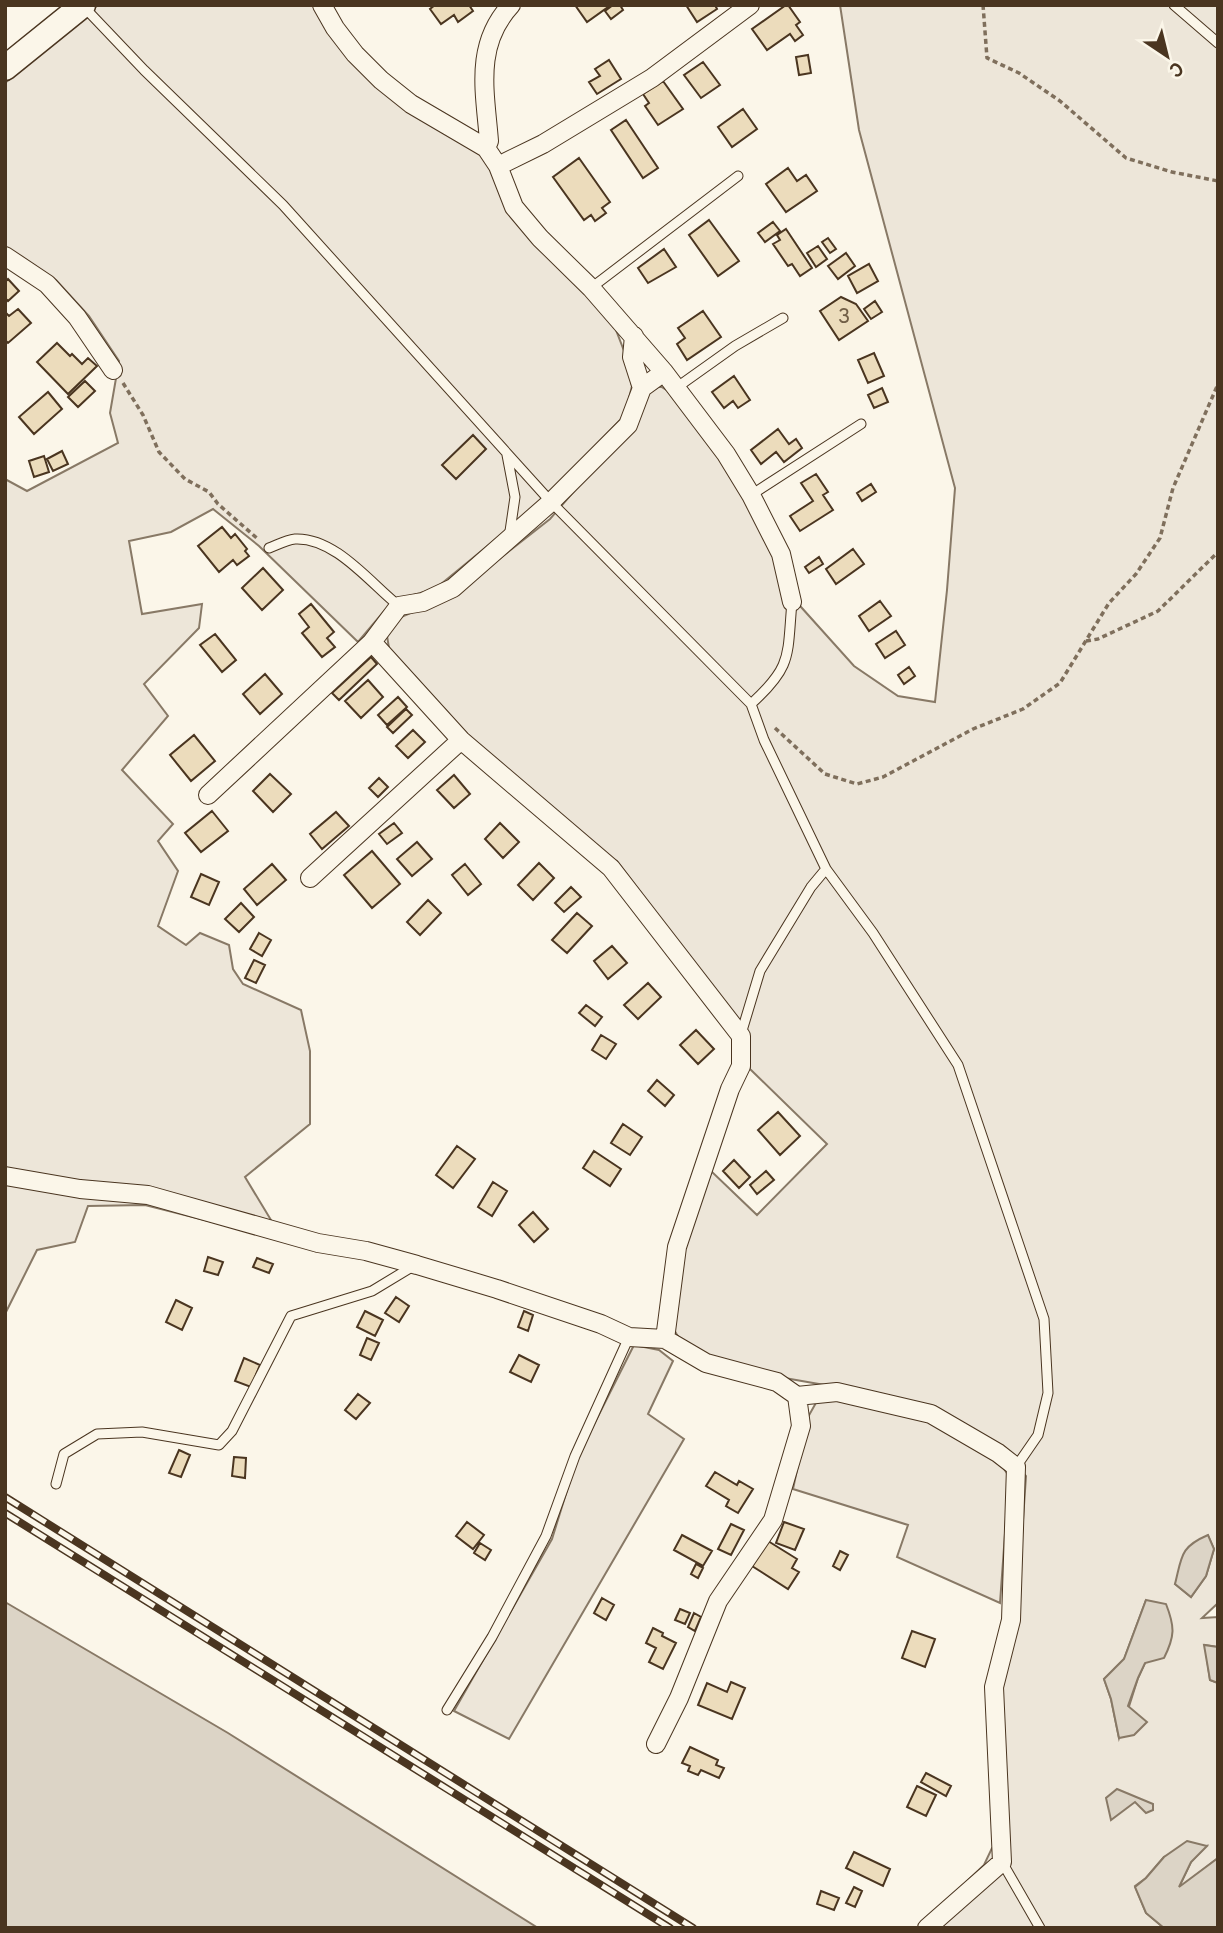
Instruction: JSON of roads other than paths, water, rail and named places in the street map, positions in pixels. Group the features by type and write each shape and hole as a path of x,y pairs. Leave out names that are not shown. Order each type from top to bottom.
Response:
{"street":[{"path":"5,68 83,5"},
{"path":"322,5 355,54 382,80 411,104 485,148 498,166 514,207 540,238 591,288 664,372 726,454 751,495 781,554 792,603"},
{"path":"485,148 489,141 483,61 493,29 511,5"},
{"path":"498,166 542,144 652,78 750,5"},
{"path":"5,256 47,285 77,317 113,370"},
{"path":"634,336 632,357 642,388"},
{"path":"208,795 372,642 399,606 423,602 453,588 551,502 628,425 642,388 664,372"},
{"path":"372,642 461,740 611,868 741,1036 741,1066 730,1089 677,1247 665,1339"},
{"path":"310,878 461,740"},
{"path":"5,1176 80,1189 148,1195 318,1243 366,1251 417,1265 601,1324 629,1338 665,1339 706,1363 777,1382 797,1396 837,1392 931,1414 999,1453 1016,1467 1011,1620 994,1687 1002,1862 927,1928"},
{"path":"656,1744 679,1698 718,1601 773,1520 802,1426 797,1396"}],"lane":[{"path":"83,5 144,71 283,205 551,502 751,704 764,740 826,869 873,933 958,1065 1044,1319 1048,1393 1038,1434 1016,1467"},
{"path":"1174,5 1218,43"},
{"path":"591,288 738,176"},
{"path":"676,388 735,346 783,318"},
{"path":"751,495 861,424"},
{"path":"507,453 515,497 509,539"},
{"path":"269,548 293,539 317,541 348,560 399,606"},
{"path":"751,704 774,684 787,662 792,603"},
{"path":"741,1036 760,971 811,887 826,869"},
{"path":"56,1484 64,1454 97,1434 142,1432 219,1445 239,1419 290,1316 372,1291 417,1265"},
{"path":"447,1710 492,1637 546,1536 575,1456 629,1338"},
{"path":"1002,1862 1040,1928"}],"railway":[{"path":"5,1497 693,1928"},
{"path":"5,1513 670,1928"}]}
